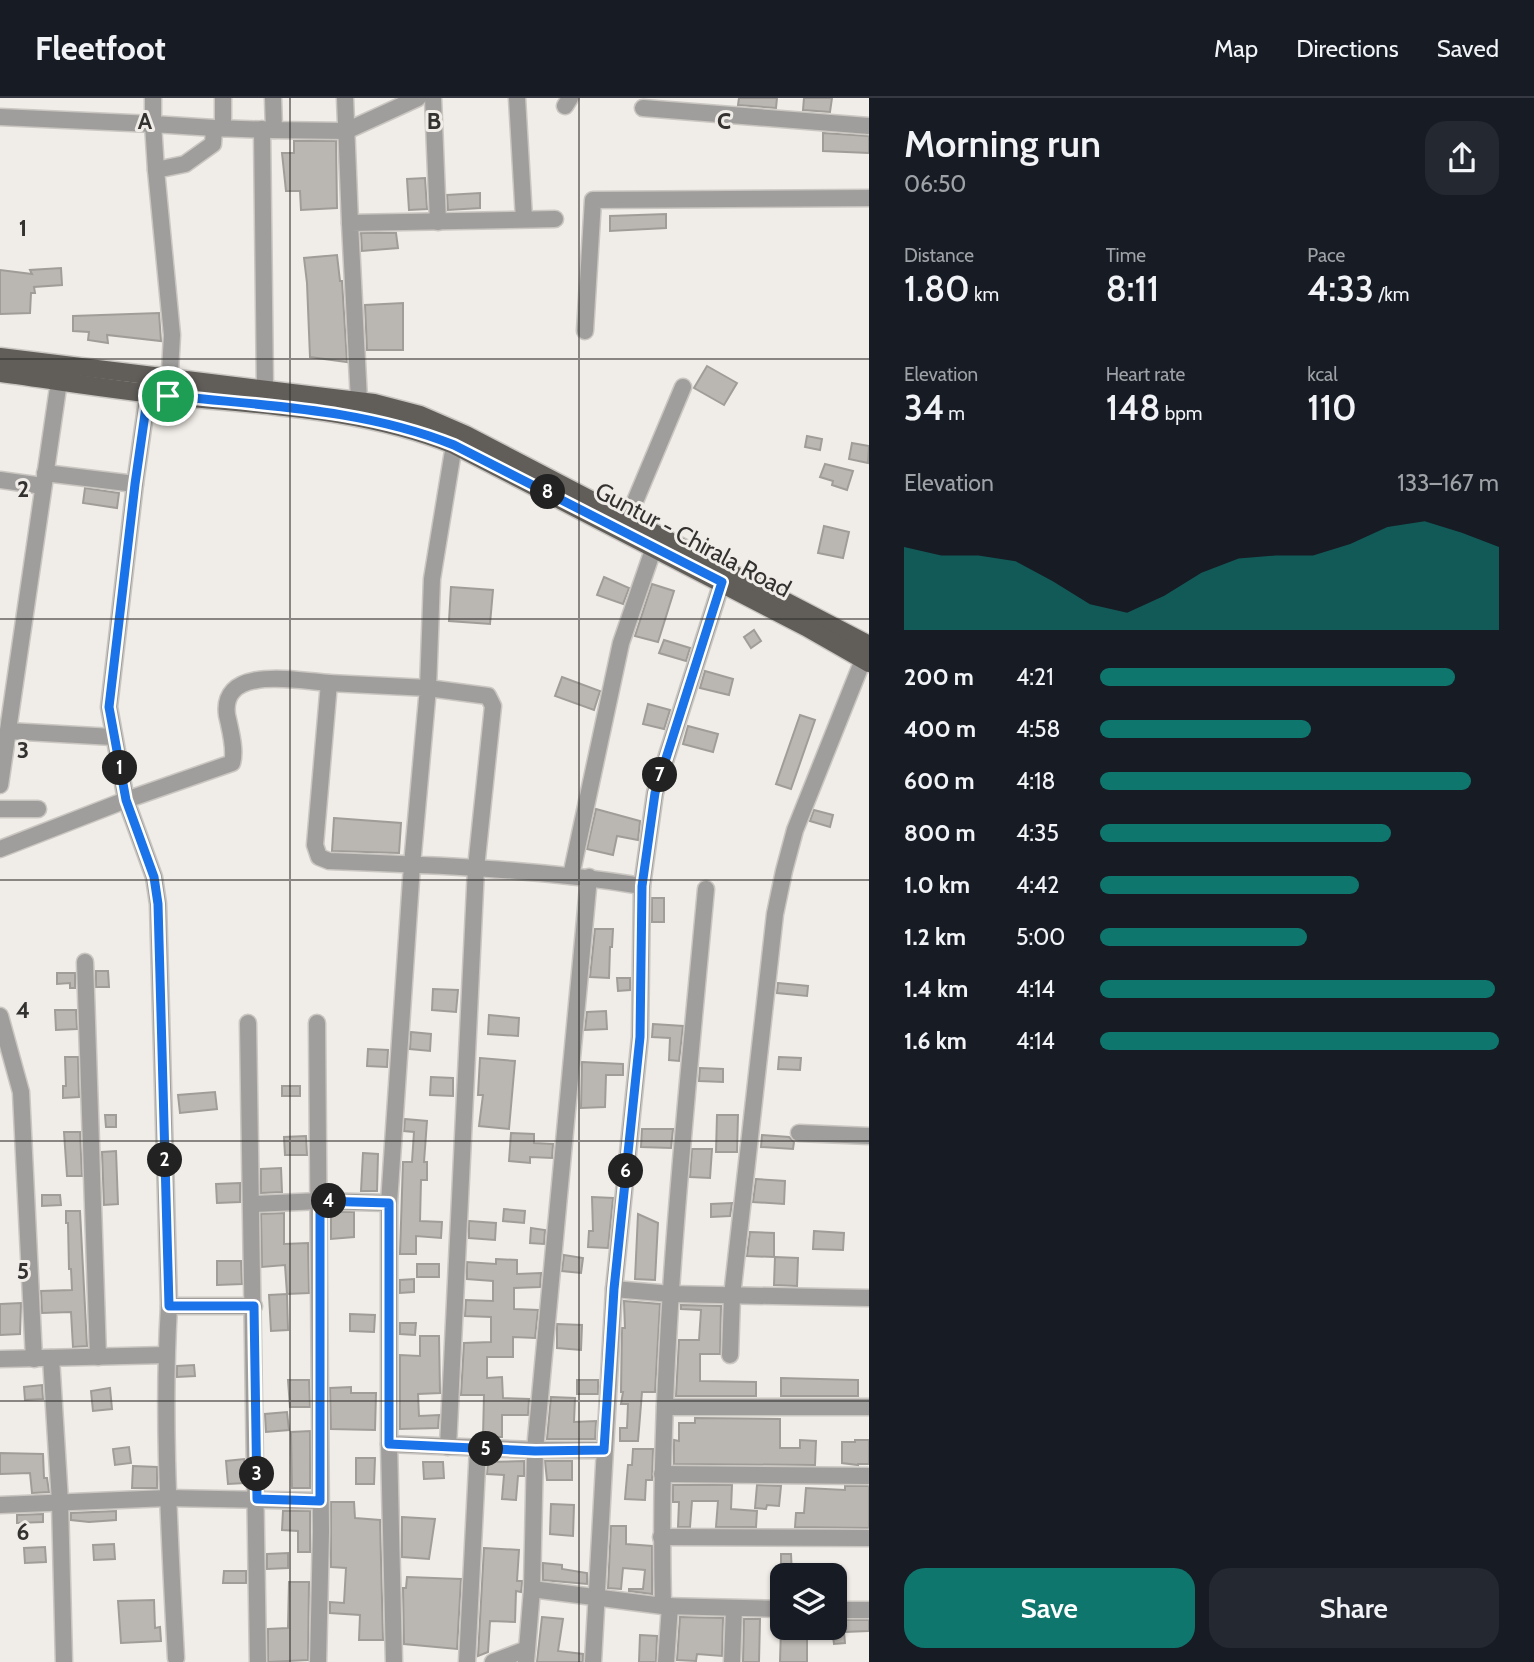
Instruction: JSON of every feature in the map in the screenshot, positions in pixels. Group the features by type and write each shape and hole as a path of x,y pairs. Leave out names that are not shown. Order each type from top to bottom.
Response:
{"main road":[{"name":"Guntur - Chirala Road","path":"0,357 169,387 359,416 399,425 454,445 867,656"},
{"name":"Guntur - Chirala Road","path":"0,373 148,393 169,387 265,390 396,407 444,424 628,518 867,656"}],"street":[{"path":"153,98 156,170 172,335 169,387"},
{"path":"156,170 185,164 213,144 223,98"},
{"path":"265,390 268,130 273,98"},
{"path":"345,98 359,401"},
{"path":"0,117 218,128 346,131 418,98"},
{"path":"433,98 438,222"},
{"path":"517,98 524,219"},
{"path":"643,108 869,126"},
{"path":"585,331 593,200 869,198"},
{"path":"350,223 555,219"},
{"path":"0,785 8,731 8,669 44,479 58,381"},
{"path":"628,518 682,387"},
{"path":"148,393 111,679 109,714 126,800 154,877 158,904 169,1306 166,1355 168,1498 176,1658"},
{"path":"394,1662 389,1444 389,1203 412,864 428,688 432,579 454,445"},
{"path":"0,480 44,479 135,484"},
{"path":"570,876 621,643 654,547"},
{"path":"593,1662 614,1289 640,1037 642,886 655,793 722,582"},
{"path":"730,1355 732,1296 775,914 795,830 867,656"},
{"path":"0,849 126,800 232,763 226,708 228,698 244,683 256,679 428,688 488,696 493,706 476,868 448,1447"},
{"path":"329,683 316,852 319,857 328,861 412,864 589,877 642,886"},
{"path":"8,731 113,737"},
{"path":"0,809 37,809"},
{"path":"493,1662 526,1656 532,1589 535,1451 589,877"},
{"path":"666,1662 667,1606 662,1538 665,1407 671,1294 706,889"},
{"path":"85,962 98,1357"},
{"path":"0,1016 21,1093 34,1359"},
{"path":"248,1023 258,1662"},
{"path":"317,1023 321,1532 318,1662"},
{"path":"799,1133 869,1136"},
{"path":"252,1204 320,1201 389,1203"},
{"path":"614,1289 671,1294 869,1298"},
{"path":"169,1306 254,1306"},
{"path":"0,1359 166,1355"},
{"path":"51,1358 60,1502 64,1662"},
{"path":"665,1407 869,1407"},
{"path":"389,1444 535,1451 604,1450"},
{"path":"467,1662 478,1448"},
{"path":"662,1474 869,1476"},
{"path":"0,1505 168,1498 320,1501"},
{"path":"662,1538 869,1538"},
{"path":"532,1589 667,1606 770,1609"},
{"path":"732,1662 734,1609"},
{"path":"847,1610 869,1610"}],"building":[{"path":"739,98 777,98 776,108 738,105"},
{"path":"804,98 832,98 830,112 803,110"},
{"path":"823,133 869,136 869,153 823,151"},
{"path":"294,141 336,141 337,208 301,210 300,191 286,191 282,153 294,153"},
{"path":"425,178 427,209 409,210 407,179"},
{"path":"480,193 480,208 448,210 447,195"},
{"path":"666,214 666,228 610,231 610,216"},
{"path":"361,233 396,233 398,248 362,251"},
{"path":"337,255 342,281 347,362 310,357 304,258"},
{"path":"61,268 62,285 34,287 30,313 0,314 0,270 32,274 30,270"},
{"path":"403,303 403,350 367,350 365,305"},
{"path":"159,313 161,341 107,335 108,343 88,340 89,332 73,331 73,316"},
{"path":"707,366 737,383 724,405 694,388"},
{"path":"807,436 822,439 820,450 805,447"},
{"path":"852,443 869,446 868,463 849,459"},
{"path":"825,464 853,471 847,490 820,477"},
{"path":"85,488 119,493 117,508 83,503"},
{"path":"824,526 849,532 843,558 818,553"},
{"path":"604,577 629,588 623,604 597,595"},
{"path":"652,584 674,591 658,642 635,636"},
{"path":"451,587 493,590 490,624 449,621"},
{"path":"754,630 761,641 751,648 744,637"},
{"path":"664,640 690,648 686,661 659,653"},
{"path":"705,671 733,679 729,695 700,688"},
{"path":"562,677 600,691 594,710 555,696"},
{"path":"648,704 670,710 664,729 643,724"},
{"path":"800,715 815,720 791,789 776,784"},
{"path":"688,726 718,734 713,752 683,744"},
{"path":"596,809 640,821 638,840 617,836 613,855 587,849"},
{"path":"814,810 833,815 830,827 810,821"},
{"path":"334,818 401,823 399,853 332,851"},
{"path":"652,898 664,898 664,922 652,922"},
{"path":"595,929 613,929 609,978 590,977"},
{"path":"96,971 108,971 109,987 96,987"},
{"path":"57,973 75,973 75,988 70,988 70,983 57,984"},
{"path":"617,978 630,978 630,990 618,991"},
{"path":"778,983 808,986 807,996 777,993"},
{"path":"433,989 458,990 456,1012 432,1010"},
{"path":"55,1010 76,1010 77,1029 56,1030"},
{"path":"606,1011 607,1029 585,1030 587,1012"},
{"path":"489,1015 519,1018 518,1036 488,1034"},
{"path":"653,1024 683,1026 679,1061 669,1060 670,1038 652,1037"},
{"path":"411,1032 431,1034 430,1051 410,1049"},
{"path":"368,1049 388,1050 387,1067 367,1066"},
{"path":"65,1057 78,1057 79,1097 63,1098 63,1086 66,1086"},
{"path":"779,1057 801,1058 800,1070 778,1069"},
{"path":"480,1058 515,1061 509,1129 479,1126 483,1095 478,1095"},
{"path":"582,1062 623,1064 623,1075 606,1075 605,1107 581,1108"},
{"path":"700,1068 723,1069 723,1082 699,1081"},
{"path":"431,1077 453,1078 453,1096 430,1095"},
{"path":"282,1086 300,1086 300,1096 282,1096"},
{"path":"215,1092 217,1109 180,1113 178,1095"},
{"path":"105,1115 116,1115 116,1127 106,1127"},
{"path":"717,1115 738,1115 737,1152 716,1152"},
{"path":"405,1119 427,1121 424,1162 427,1162 427,1180 421,1180 420,1221 442,1222 441,1238 416,1236 416,1254 400,1254 403,1162 412,1162 414,1132 404,1131"},
{"path":"642,1129 673,1129 671,1148 641,1147"},
{"path":"64,1132 80,1132 82,1176 67,1176"},
{"path":"511,1133 534,1134 534,1143 553,1144 552,1158 530,1157 530,1163 509,1161"},
{"path":"762,1135 789,1137 794,1142 793,1149 761,1147"},
{"path":"306,1136 307,1155 285,1155 284,1137"},
{"path":"692,1149 712,1149 710,1178 690,1177"},
{"path":"116,1151 118,1204 104,1205 102,1152"},
{"path":"363,1153 378,1154 377,1191 361,1191"},
{"path":"281,1168 282,1192 261,1193 261,1169"},
{"path":"756,1179 785,1181 784,1204 753,1202"},
{"path":"240,1183 240,1202 217,1203 216,1184"},
{"path":"42,1195 60,1195 61,1205 42,1206"},
{"path":"592,1197 613,1198 608,1248 588,1247 589,1231 593,1231"},
{"path":"732,1203 730,1216 711,1217 711,1204"},
{"path":"504,1209 525,1211 524,1223 503,1221"},
{"path":"66,1211 80,1211 87,1346 73,1347 71,1312 42,1313 41,1291 72,1290"},
{"path":"331,1212 354,1212 354,1237 331,1239"},
{"path":"284,1213 284,1244 308,1243 309,1293 287,1294 285,1265 262,1267 261,1214"},
{"path":"638,1214 658,1223 655,1280 635,1279"},
{"path":"469,1221 496,1223 495,1240 469,1238"},
{"path":"531,1228 545,1230 544,1244 530,1243"},
{"path":"814,1231 844,1233 843,1250 813,1249"},
{"path":"750,1232 774,1233 774,1257 747,1256"},
{"path":"564,1255 583,1258 581,1273 562,1271"},
{"path":"775,1257 798,1258 797,1286 774,1285"},
{"path":"496,1259 517,1260 517,1274 541,1273 540,1287 514,1288 514,1309 538,1310 535,1338 513,1337 513,1357 487,1357 487,1378 502,1377 503,1398 529,1399 528,1415 502,1415 502,1437 483,1437 484,1395 461,1395 464,1343 491,1342 491,1317 465,1316 466,1300 493,1301 493,1281 467,1279 467,1262 496,1264"},
{"path":"217,1261 241,1261 242,1284 217,1285"},
{"path":"417,1264 439,1264 439,1277 417,1277"},
{"path":"414,1279 414,1292 400,1293 400,1280"},
{"path":"287,1294 288,1330 271,1331 269,1295"},
{"path":"624,1301 660,1304 655,1392 642,1392 638,1441 620,1441 620,1428 627,1428 628,1404 621,1404"},
{"path":"21,1303 20,1334 0,1335 0,1304"},
{"path":"681,1305 721,1306 720,1354 700,1354 700,1381 756,1382 756,1396 676,1396 679,1340 699,1340 701,1310 681,1309"},
{"path":"350,1314 375,1315 374,1332 350,1331"},
{"path":"400,1323 416,1323 415,1335 400,1334"},
{"path":"557,1324 582,1325 581,1350 557,1348"},
{"path":"420,1336 439,1336 440,1393 418,1394 419,1416 439,1415 438,1428 400,1429 400,1355 420,1356"},
{"path":"194,1365 195,1376 177,1377 177,1366"},
{"path":"781,1378 858,1380 858,1396 781,1396"},
{"path":"288,1380 309,1380 310,1407 290,1407"},
{"path":"577,1380 598,1380 598,1394 577,1394"},
{"path":"42,1385 43,1399 25,1400 24,1387"},
{"path":"351,1387 351,1393 376,1393 375,1430 331,1429 330,1388"},
{"path":"110,1388 112,1409 93,1411 91,1391"},
{"path":"551,1397 575,1398 574,1422 596,1421 595,1439 547,1439"},
{"path":"287,1412 289,1430 266,1432 265,1414"},
{"path":"695,1418 780,1419 780,1448 800,1448 800,1440 816,1441 815,1465 674,1464 674,1440 679,1441 679,1423 695,1423"},
{"path":"310,1431 310,1488 292,1488 291,1432"},
{"path":"869,1440 869,1464 842,1463 842,1442"},
{"path":"129,1447 131,1463 115,1465 113,1449"},
{"path":"633,1449 653,1449 652,1480 646,1480 645,1500 625,1499 628,1465 632,1465"},
{"path":"0,1453 43,1454 44,1478 47,1478 49,1492 32,1493 30,1473 0,1474"},
{"path":"356,1458 375,1458 374,1484 356,1484"},
{"path":"244,1459 245,1483 228,1484 226,1461"},
{"path":"524,1461 524,1476 518,1476 516,1500 502,1499 504,1475 487,1474 488,1462"},
{"path":"545,1461 572,1461 572,1480 547,1480"},
{"path":"423,1462 443,1462 444,1478 424,1479"},
{"path":"133,1466 157,1467 157,1488 132,1488"},
{"path":"673,1485 732,1485 731,1509 757,1511 756,1527 716,1527 718,1501 692,1501 690,1527 678,1527 679,1502 673,1502"},
{"path":"757,1485 781,1486 779,1506 755,1508"},
{"path":"845,1486 869,1486 869,1528 795,1527 796,1513 804,1513 806,1488 845,1490"},
{"path":"331,1502 354,1502 355,1518 380,1520 383,1640 359,1640 360,1615 330,1613 330,1602 344,1603 346,1568 331,1567"},
{"path":"551,1504 574,1505 573,1536 550,1534"},
{"path":"116,1511 116,1520 71,1520 71,1513"},
{"path":"283,1511 310,1511 310,1552 298,1552 298,1531 282,1530"},
{"path":"43,1514 43,1522 17,1523 17,1515"},
{"path":"402,1517 435,1519 429,1559 402,1557"},
{"path":"611,1526 626,1526 626,1544 652,1546 652,1594 629,1591 643,1589 645,1570 623,1568 621,1589 608,1588"},
{"path":"114,1544 115,1559 94,1560 93,1545"},
{"path":"45,1547 46,1562 25,1563 24,1548"},
{"path":"484,1548 519,1550 517,1581 522,1581 522,1584 521,1592 516,1591 515,1622 490,1621 488,1652 478,1656"},
{"path":"288,1553 288,1568 267,1569 267,1554"},
{"path":"781,1554 791,1554 791,1563 781,1563"},
{"path":"543,1563 562,1565 562,1569 587,1573 587,1584 543,1580"},
{"path":"224,1571 246,1571 246,1583 223,1583"},
{"path":"407,1577 461,1579 457,1649 404,1644 403,1588 406,1588"},
{"path":"289,1582 309,1582 308,1660 268,1662 268,1629 288,1628"},
{"path":"154,1600 155,1628 160,1627 161,1641 121,1643 118,1601"},
{"path":"542,1617 563,1619 558,1651 583,1654 583,1662 537,1662"},
{"path":"680,1617 723,1618 722,1656 697,1654 696,1661 677,1660"},
{"path":"744,1619 760,1619 759,1662 743,1662"},
{"path":"847,1620 869,1620 869,1631 847,1632"},
{"path":"640,1635 657,1636 656,1662 639,1662"},
{"path":"781,1640 807,1640 807,1662 780,1662"},
{"path":"834,1640 845,1640 845,1643 834,1644"}],"route":[{"path":"148,393 168,396 359,416 429,435 454,445 722,582 655,793 642,886 640,1037 614,1289 604,1450 535,1451 389,1444 389,1203 320,1201 320,1501 257,1499 254,1306 169,1306 158,904 154,877 126,800 109,714 111,679 148,393"}]}
